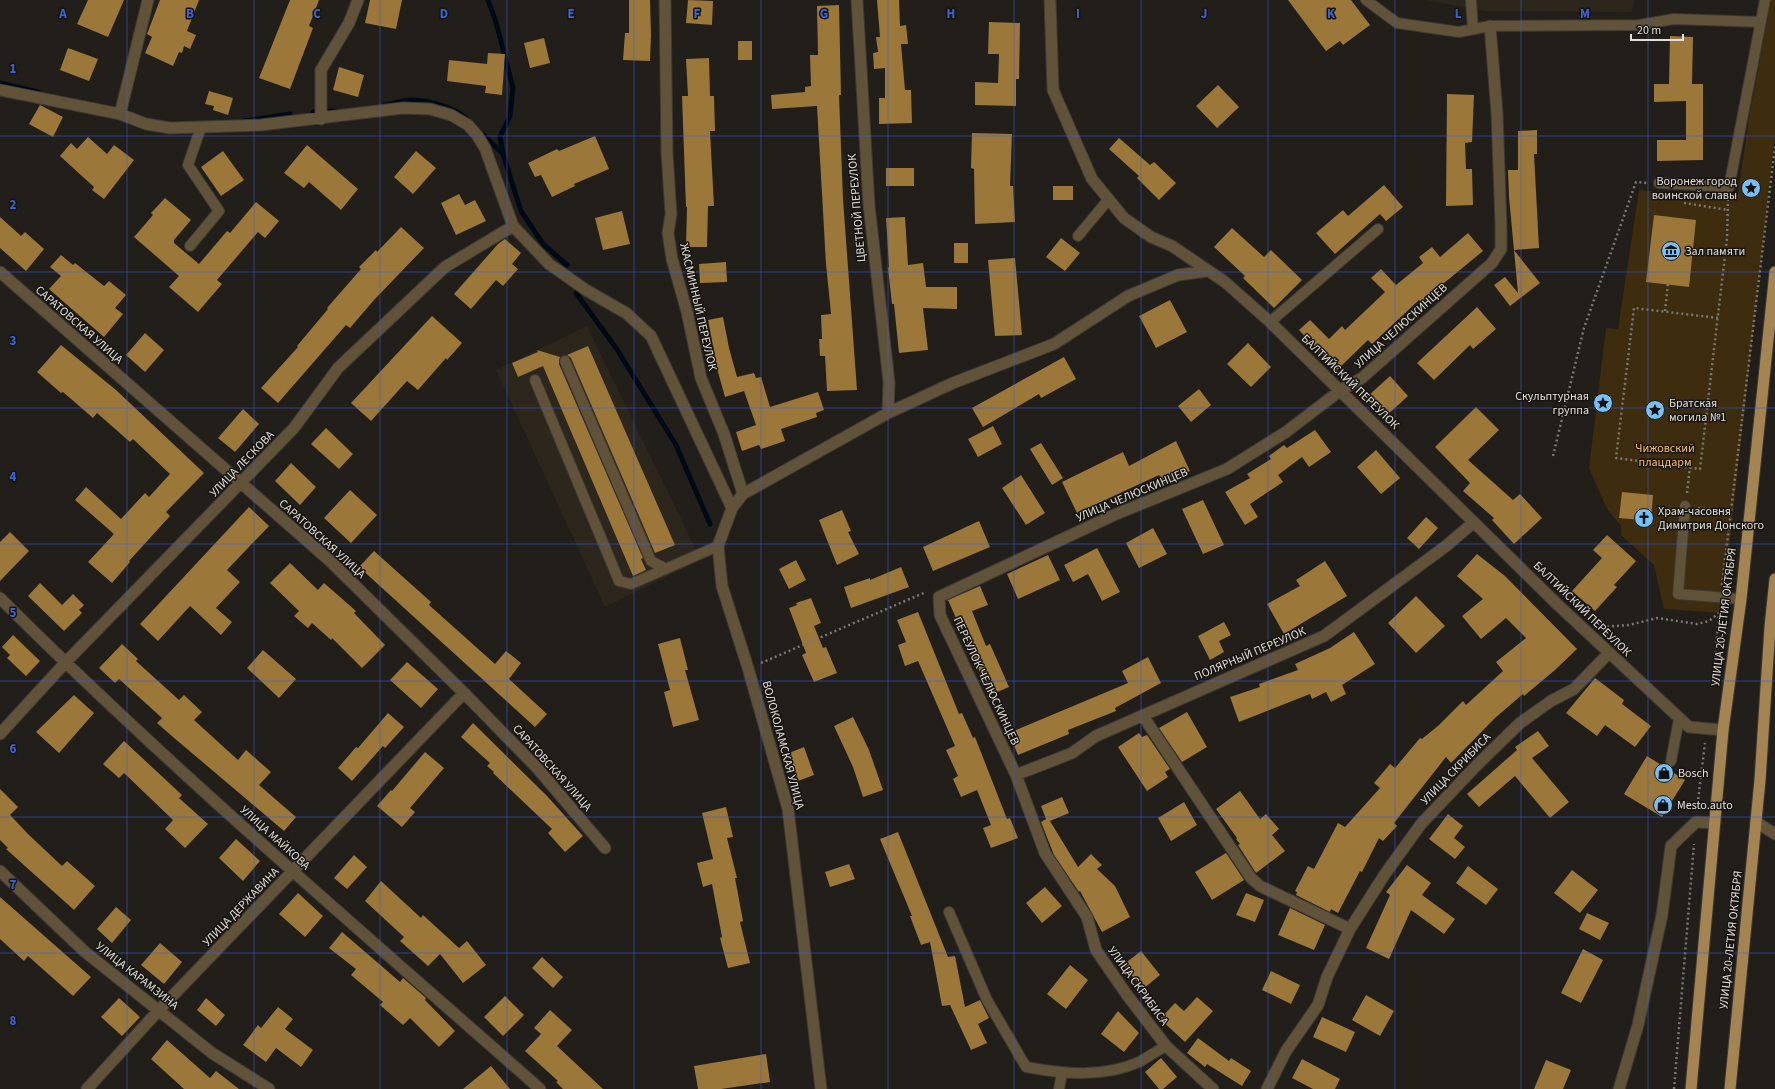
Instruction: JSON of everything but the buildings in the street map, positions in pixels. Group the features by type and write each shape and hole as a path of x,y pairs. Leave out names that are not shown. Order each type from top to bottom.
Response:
{"main road":[{"name":"УЛИЦА 20-ЛЕТИЯ ОКТЯБРЯ","path":"1691,1089 1723,730 1741,600 1775,272"},
{"name":"УЛИЦА 20-ЛЕТИЯ ОКТЯБРЯ","path":"1730,1089 1760,780 1775,579"}],"street":[{"path":"120,114 148,0"},
{"path":"321,119 321,70 349,23 358,0"},
{"name":"ЖАСМИННЫЙ ПЕРЕУЛОК","path":"665,0 666,153 671,214 668,232 672,259 687,312 701,378 724,434 743,494"},
{"name":"ЦВЕТНОЙ ПЕРЕУЛОК","path":"857,0 869,205 888,382 888,413"},
{"name":"БАЛТИЙСКИЙ ПЕРЕУЛОК","path":"1050,0 1053,90 1092,180 1124,218 1151,236 1172,246 1225,282 1270,322 1608,653 1689,727 1723,730"},
{"name":"УЛИЦА ЧЕЛЮСКИНЦЕВ","path":"936,593 1114,515 1227,469 1286,432 1341,390 1362,378 1473,278 1492,264 1501,249 1497,113 1490,26"},
{"path":"0,90 120,114 146,124 170,128 261,125 403,108 430,109 450,115 468,125 477,135 485,148 513,226 549,264 586,290 626,313 650,336 732,508"},
{"name":"УЛИЦА ЛЕСКОВА","path":"0,734 66,663 294,428 338,368 445,267 513,226"},
{"path":"743,494 888,413 952,383 1054,344 1128,296 1178,276 1208,271"},
{"name":"САРАТОВСКАЯ УЛИЦА","path":"0,272 329,560 464,693 538,769 605,848"},
{"name":"ВОЛОКОЛАМСКАЯ УЛИЦА","path":"743,494 732,508 718,546 722,586 748,668 788,809 821,1089"},
{"name":"ПОЛЯРНЫЙ ПЕРЕУЛОК","path":"1016,775 1072,753 1096,736 1324,636 1446,546 1474,522"},
{"name":"ПЕРЕУЛОК ЧЕЛЮСКИНЦЕВ","path":"936,593 940,615 1016,775"},
{"name":"УЛИЦА МАЙКОВА","path":"0,598 66,663 293,872 540,1089"},
{"name":"УЛИЦА СКРИБИСА","path":"1267,1089 1286,1051 1318,1005 1327,977 1350,929 1385,874 1421,824 1520,723 1551,701 1574,688 1589,676 1608,653"},
{"name":"УЛИЦА ДЕРЖАВИНА","path":"87,1089 159,1010 464,693"},
{"path":"1143,716 1251,878 1260,886 1350,929"},
{"name":"УЛИЦА СКРИБИСА","path":"1016,775 1046,853 1087,917 1096,950 1127,995 1166,1046 1213,1089"},
{"path":"1619,1089 1640,1019 1662,915 1671,846 1696,822 1715,823"},
{"path":"1756,822 1775,834"},
{"name":"УЛИЦА КАРАМЗИНА","path":"0,871 85,952 212,1053 269,1089"}],"lane":[{"path":"1366,0 1397,23 1459,32 1490,26 1639,26 1674,19 1761,22"},
{"path":"1471,0 1473,29"},
{"path":"1658,183 1729,187 1765,0"},
{"path":"190,246 219,211 188,165 201,127"},
{"path":"1078,236 1108,200"},
{"path":"1270,322 1378,229"},
{"path":"565,361 651,561 666,569"},
{"path":"535,380 619,581 631,584 718,546"},
{"path":"1685,506 1678,594 1741,600"},
{"path":"1671,761 1680,719"},
{"path":"949,912 987,1000 1026,1067 1062,1073 1098,1073 1139,1062 1166,1046"},
{"path":"1059,1089 1062,1073"}],"path":[{"path":"1722,585 1775,146"},
{"path":"1553,456 1584,328 1636,182 1658,183"},
{"path":"1718,318 1634,308 1616,458 1700,469 1718,318 1727,238 1729,187"},
{"path":"1684,203 1728,210"},
{"path":"1665,311 1668,284"},
{"path":"1690,467 1685,506 1730,510"},
{"path":"748,668 936,593"},
{"path":"1598,627 1629,626 1657,618 1697,624 1709,621 1719,613 1720,619 1713,689"},
{"path":"1697,810 1706,738"},
{"path":"1674,1089 1694,843"}],"shaded area":[{"path":"1426,0 1635,0 1631,12 1486,11"},
{"path":"587,326 701,560 605,607 496,370"}],"green space":[{"name":"Чижовский плацдарм","path":"1771,0 1775,0 1775,136 1722,613 1664,609 1654,565 1621,535 1621,526 1607,509 1589,468 1606,328 1618,329 1639,190 1737,199 1750,112"}],"waterway":[{"path":"488,0 496,22 513,88 510,116 500,137 503,154 521,211 543,244 567,265"},
{"path":"0,83 38,92"},
{"path":"385,105 410,100 427,102 450,108 463,115 468,120"},
{"path":"313,112 336,111"},
{"path":"244,121 290,114"},
{"path":"478,130 503,154"},
{"path":"576,293 616,348 676,445 710,524"}],"place":[{"name":"Воронеж город воинской славы","path":"1751,188"},
{"name":"Зал памяти","path":"1671,251"},
{"name":"Скульптурная группа","path":"1603,403"},
{"name":"Братская могила №1","path":"1655,410"},
{"name":"Храм-часовня Димитрия Донского","path":"1644,518"},
{"name":"Bosch","path":"1664,773"},
{"name":"Mesto.auto","path":"1663,805"}]}
